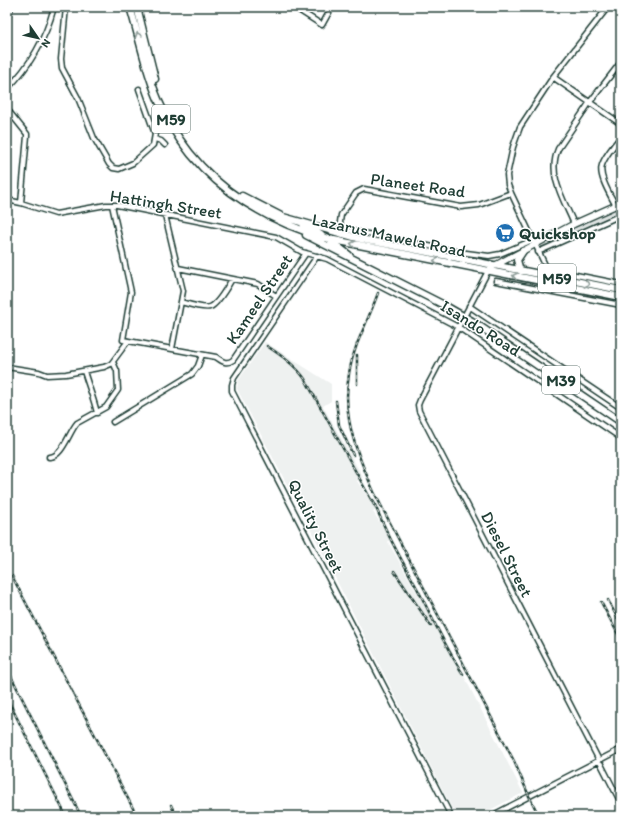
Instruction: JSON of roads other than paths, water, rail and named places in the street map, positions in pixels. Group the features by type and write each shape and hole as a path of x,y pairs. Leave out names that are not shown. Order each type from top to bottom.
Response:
{"main road":[{"name":"Lazarus Mawela Road","path":"130,7 158,99 172,128 198,163 222,187 258,210 289,226 329,239 621,297"},
{"name":"Lazarus Mawela Road","path":"137,7 160,96 171,119 191,150 215,176 233,190 271,211 300,222 312,224 376,243 621,290"},
{"path":"488,271 534,243 618,204"},
{"name":"M39","path":"300,222 329,239"},
{"name":"Isando Road","path":"289,226 464,316 621,422"},
{"name":"Isando Road","path":"329,239 353,258"},
{"path":"521,271 517,260 523,251"}],"street":[{"path":"7,18 11,7"},
{"path":"7,89 22,72 37,50 48,26 54,7"},
{"path":"66,7 61,59 62,68 78,98 94,138 109,164 113,168 119,169 133,163 153,145 155,139 155,134 139,89"},
{"path":"294,7 322,25 332,7"},
{"path":"608,7 553,77 522,123 517,134 507,180 511,193 544,265 551,270 621,284"},
{"path":"574,224 556,182 554,162 558,149 590,102 621,62"},
{"path":"553,77 621,124"},
{"path":"7,109 27,134 21,203"},
{"path":"618,204 603,180 601,168 602,163 621,136"},
{"path":"155,139 161,141 165,145"},
{"name":"Planeet Road","path":"511,193 479,205 461,207 364,189 356,193 340,219 340,225 347,230 459,252 489,256 534,243"},
{"name":"Hattingh Street","path":"7,200 56,214 112,205 276,237 299,251 318,256"},
{"path":"112,205 131,292 122,340 202,355 197,368 192,374 113,422"},
{"path":"165,215 182,291 172,349"},
{"path":"538,252 620,217"},
{"name":"Kameel Street","path":"202,355 216,357 226,363 233,360 306,254"},
{"name":"Isando Road","path":"318,256 327,259 458,327 621,438"},
{"name":"Quality Street","path":"318,256 234,378 232,391 451,816"},
{"path":"178,268 258,284 276,296"},
{"name":"Diesel Street","path":"488,271 420,400 418,405 419,411 621,803"},
{"path":"181,302 208,308 217,302 232,279"},
{"path":"496,281 621,305"},
{"name":"Isando Road","path":"469,306 621,408"},
{"path":"7,367 47,375 66,374 104,367 113,362 128,341"},
{"path":"49,457 55,456 60,451 74,427 78,423 106,407 118,390 117,371 113,362"},
{"path":"84,371 97,413"},
{"path":"491,816 621,749"}],"railway":[{"path":"378,293 357,344 351,364 347,402 353,437 374,492 514,761 539,816"},
{"path":"267,346 293,365 305,379 374,505"},
{"path":"357,355 357,384"},
{"path":"336,401 339,425 353,455"},
{"path":"373,500 383,523 444,643 463,674"},
{"path":"394,571 431,626"},
{"path":"12,576 137,816"},
{"path":"608,600 621,625"},
{"path":"601,602 621,640"},
{"path":"7,668 81,816"},
{"path":"7,698 66,816"},
{"path":"171,805 176,816"}],"place":[{"name":"Quickshop","path":"505,233"}]}
